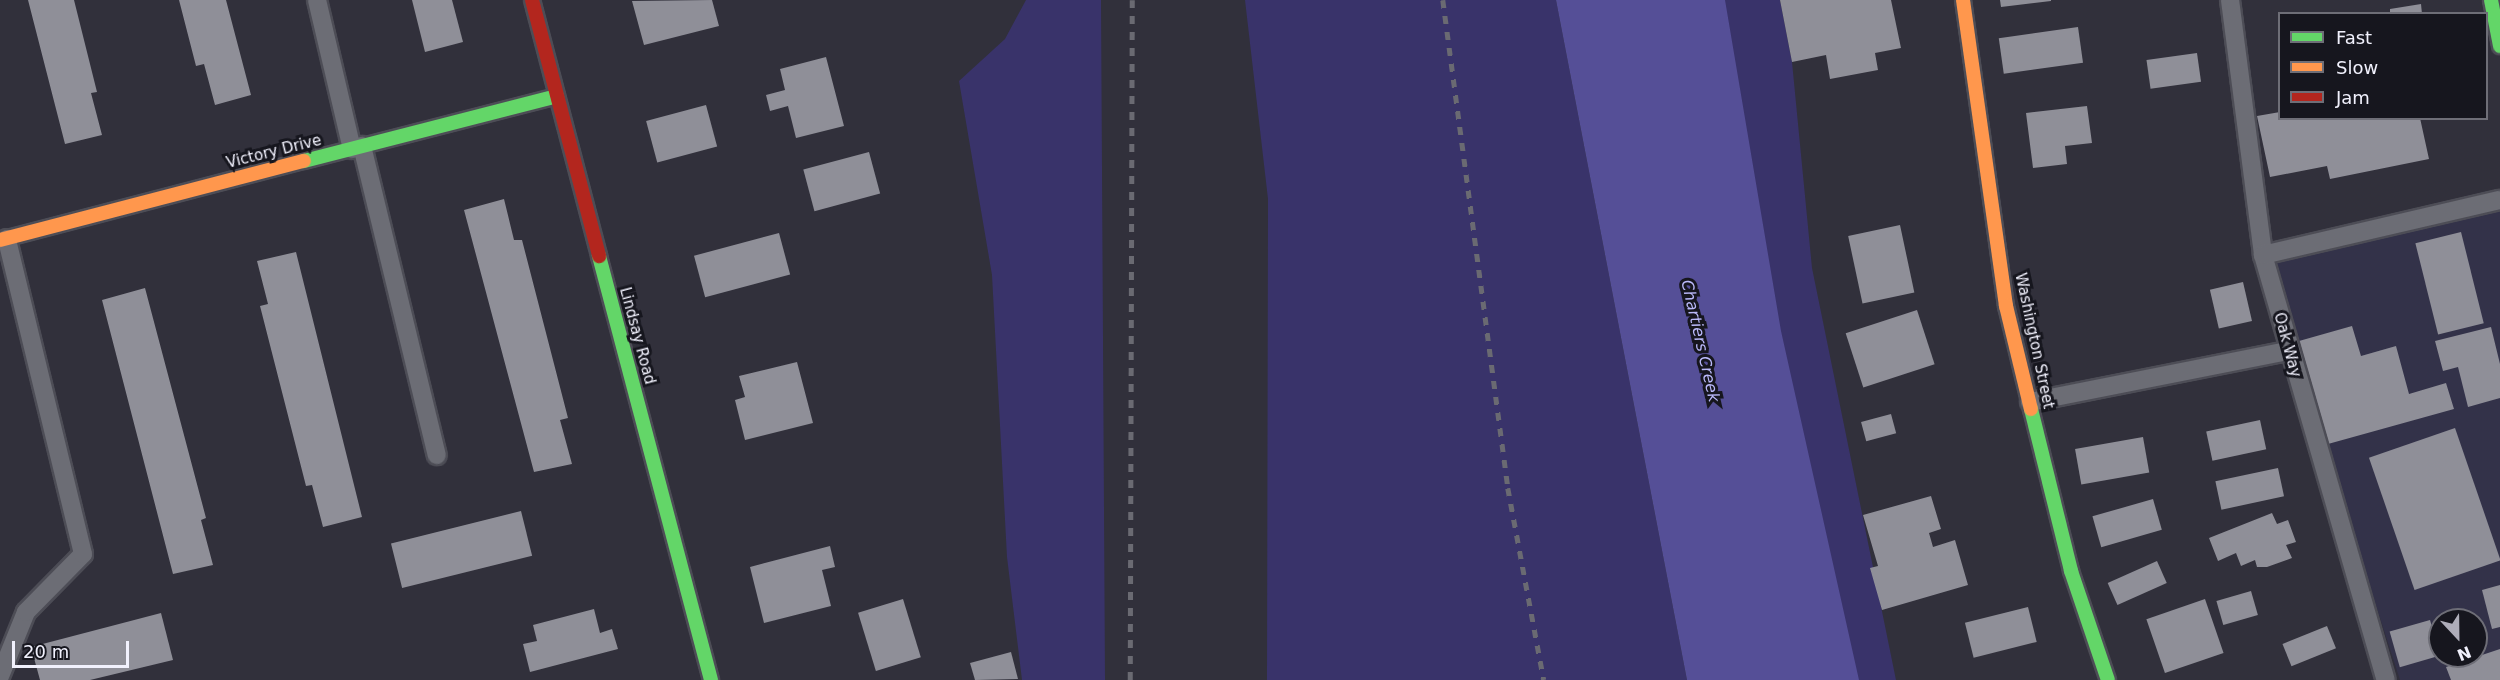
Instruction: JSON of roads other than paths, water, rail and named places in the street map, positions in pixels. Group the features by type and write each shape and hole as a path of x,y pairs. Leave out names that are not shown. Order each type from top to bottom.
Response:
{"street":[{"name":"Lindsay Road","path":"532,0 711,680"},
{"name":"Washington Street","path":"1963,0 2006,306 2071,571 2108,680"},
{"path":"2491,0 2500,46"},
{"name":"Victory Drive","path":"3,239 557,96"}],"lane":[{"path":"317,0 436,455"},
{"name":"Oak Way","path":"2230,0 2263,255 2288,351 2386,680"},
{"path":"2263,255 2500,200"},
{"path":"0,676 26,612 83,554 3,239"},
{"path":"2030,402 2288,351"}],"water":[{"name":"Chartiers Creek","path":"1556,0 1725,0 1781,331 1859,680 1687,680"}],"railway":[{"path":"1130,680 1132,0"},
{"path":"1443,0 1508,488 1544,680"}]}
